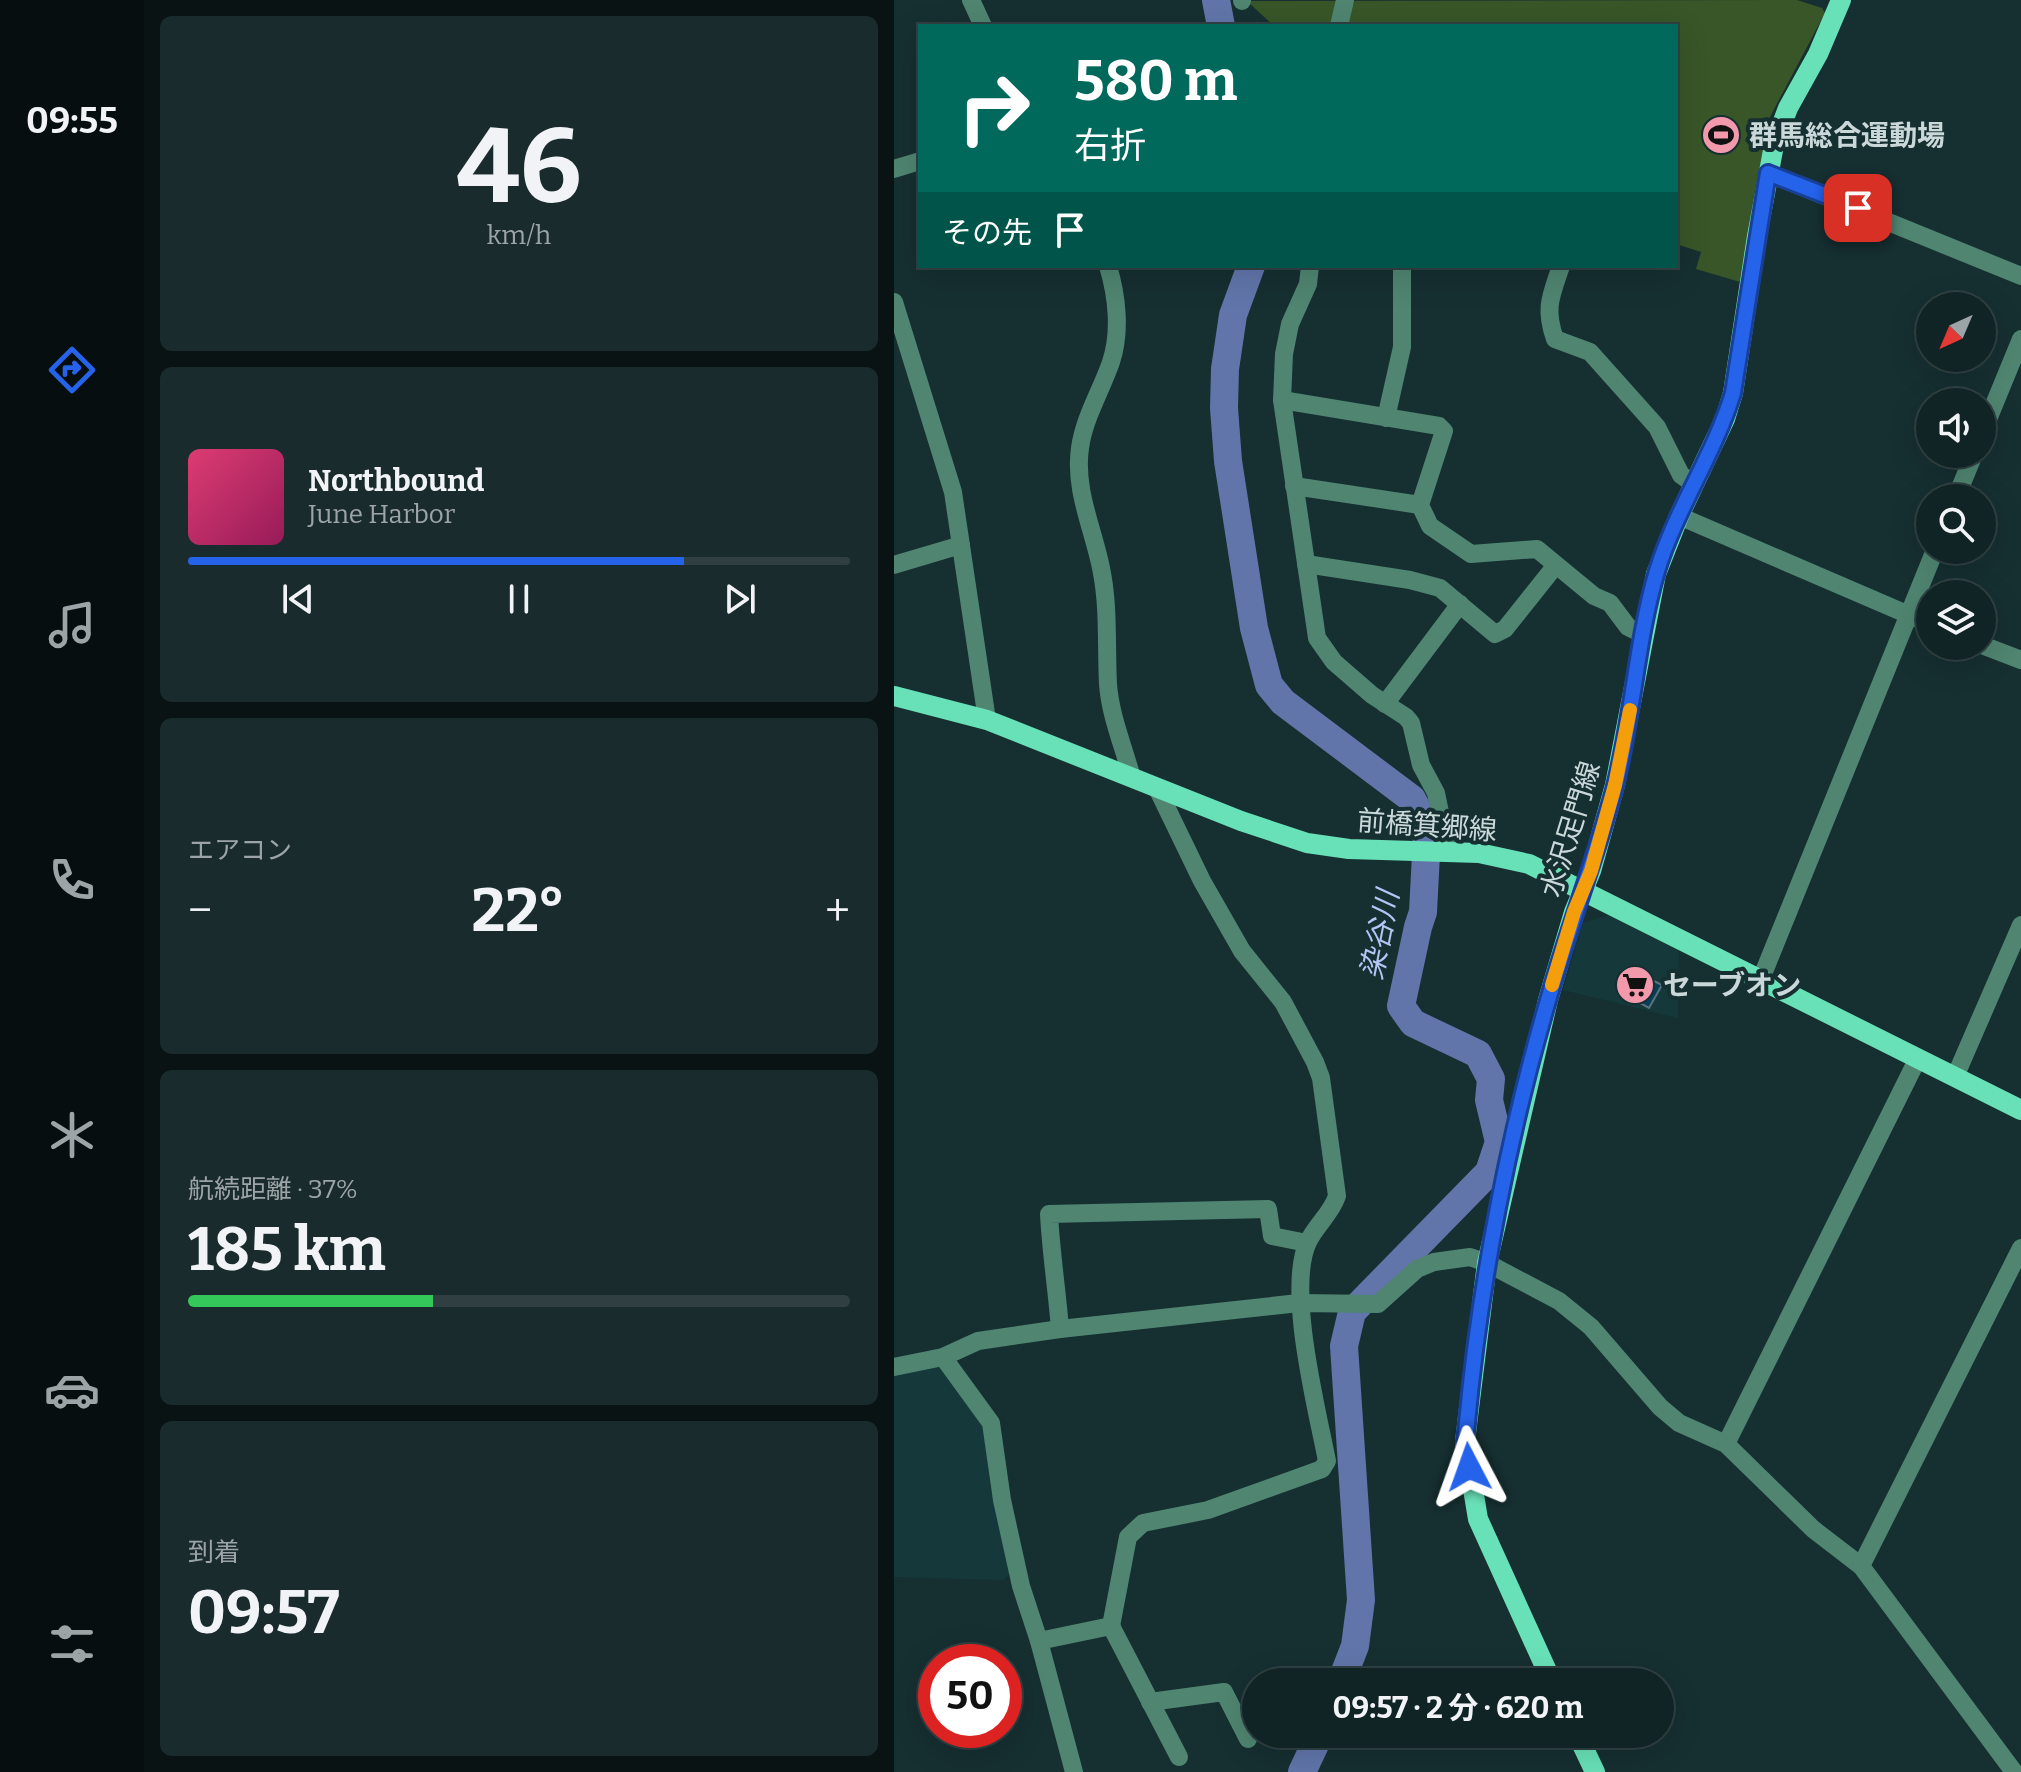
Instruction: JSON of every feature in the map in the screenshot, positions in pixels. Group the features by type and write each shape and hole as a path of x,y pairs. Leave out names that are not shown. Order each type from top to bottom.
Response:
{"main road":[{"name":"水沢足門線","path":"1545,1668 1478,1519 1465,1441 1487,1263 1548,1000 1591,871 1615,785 1656,574 1679,516 1725,419 1733,393 1768,173 1780,125 1818,54 1836,1"},
{"name":"前橋箕郷線","path":"894,696 987,720 1274,834 1307,843 1349,849 1444,851 1500,856 1529,864 2021,1110"},
{"path":"1584,1748 1595,1772"}],"street":[{"path":"971,0 982,24"},
{"path":"1339,24 1345,0"},
{"path":"894,169 918,162"},
{"path":"1768,173 2021,276"},
{"path":"1108,268 1117,314 1116,341 1086,424 1080,448 1079,474 1082,499 1101,568 1108,686 1132,778"},
{"path":"1310,268 1308,284 1290,324 1284,354 1282,400 1317,638 1334,662 1411,723 1421,765 1436,793 1444,851"},
{"path":"1386,418 1402,347 1402,268"},
{"path":"1560,268 1550,300 1548,319 1555,339 1590,352 1657,427 1681,475 1694,484"},
{"path":"894,302 901,351 953,492 987,720"},
{"path":"1996,400 2021,339"},
{"path":"1282,400 1439,426 1444,431 1420,505 1430,526 1471,554 1537,549 1594,596 1610,603 1628,627 1644,635"},
{"path":"1294,486 1420,505"},
{"path":"1679,516 1916,619"},
{"path":"894,565 961,545"},
{"path":"1306,564 1410,580 1440,588 1495,634 1505,629 1556,565"},
{"path":"1761,979 1929,564"},
{"path":"1385,704 1460,604"},
{"path":"1996,650 2021,660"},
{"path":"1157,788 1202,881 1242,951 1283,1002 1318,1070 1337,1196 1332,1210 1307,1243 1299,1303 1327,1461 1322,1469 1208,1510 1143,1523 1128,1537 1124,1550 1111,1626 1179,1757"},
{"path":"1955,1077 2021,925"},
{"path":"1726,1444 1918,1058"},
{"path":"1060,1329 1056,1277 1051,1262 1049,1214 1268,1209 1272,1236 1307,1243"},
{"path":"1861,1566 2021,1248"},
{"path":"894,1367 943,1357 978,1341 1060,1329 1299,1303 1378,1304 1417,1269 1434,1262 1470,1257 1487,1263 1559,1301 1591,1327 1660,1407 1679,1423 1726,1444 1813,1529 1861,1566 2014,1772"},
{"path":"943,1357 991,1423 1002,1500 1021,1586 1074,1772"},
{"path":"1039,1641 1111,1626"},
{"path":"1150,1702 1224,1692 1242,1727"}],"shaded area":[{"path":"1609,915 1679,944 1678,1018 1563,990 1583,923"},
{"path":"938,1365 985,1422 990,1484 1010,1574 1003,1580 894,1577 894,1374"}],"green space":[{"name":"群馬総合運動場","path":"1797,0 1822,8 1825,13 1770,117 1740,282 1696,269 1701,252 1678,245 1678,24 1272,24 1247,1"}],"building":[{"path":"1632,970 1662,985 1649,1008 1620,992"}],"waterway":[{"name":"染谷川","path":"1216,0 1221,24"},
{"name":"染谷川","path":"1250,268 1233,315 1225,369 1224,408 1228,461 1254,628 1269,685 1283,702 1412,799 1422,818 1427,835 1423,912 1401,1006 1413,1023 1478,1054 1491,1079 1489,1100 1499,1142 1489,1172 1352,1312 1344,1346 1361,1600 1355,1646 1346,1668"},
{"name":"染谷川","path":"1302,1772 1313,1748"}],"slow traffic":[{"path":"1552,985 1574,912 1591,871 1615,785 1630,710"}],"place":[{"name":"群馬総合運動場","path":"1721,135"},
{"name":"セーブオン","path":"1635,985"}],"route":[{"path":"1469,1467 1465,1441 1468,1406 1487,1263 1516,1129 1548,1000 1574,912 1591,871 1615,785 1656,574 1665,547 1725,419 1733,393 1768,173 1858,208"}]}
